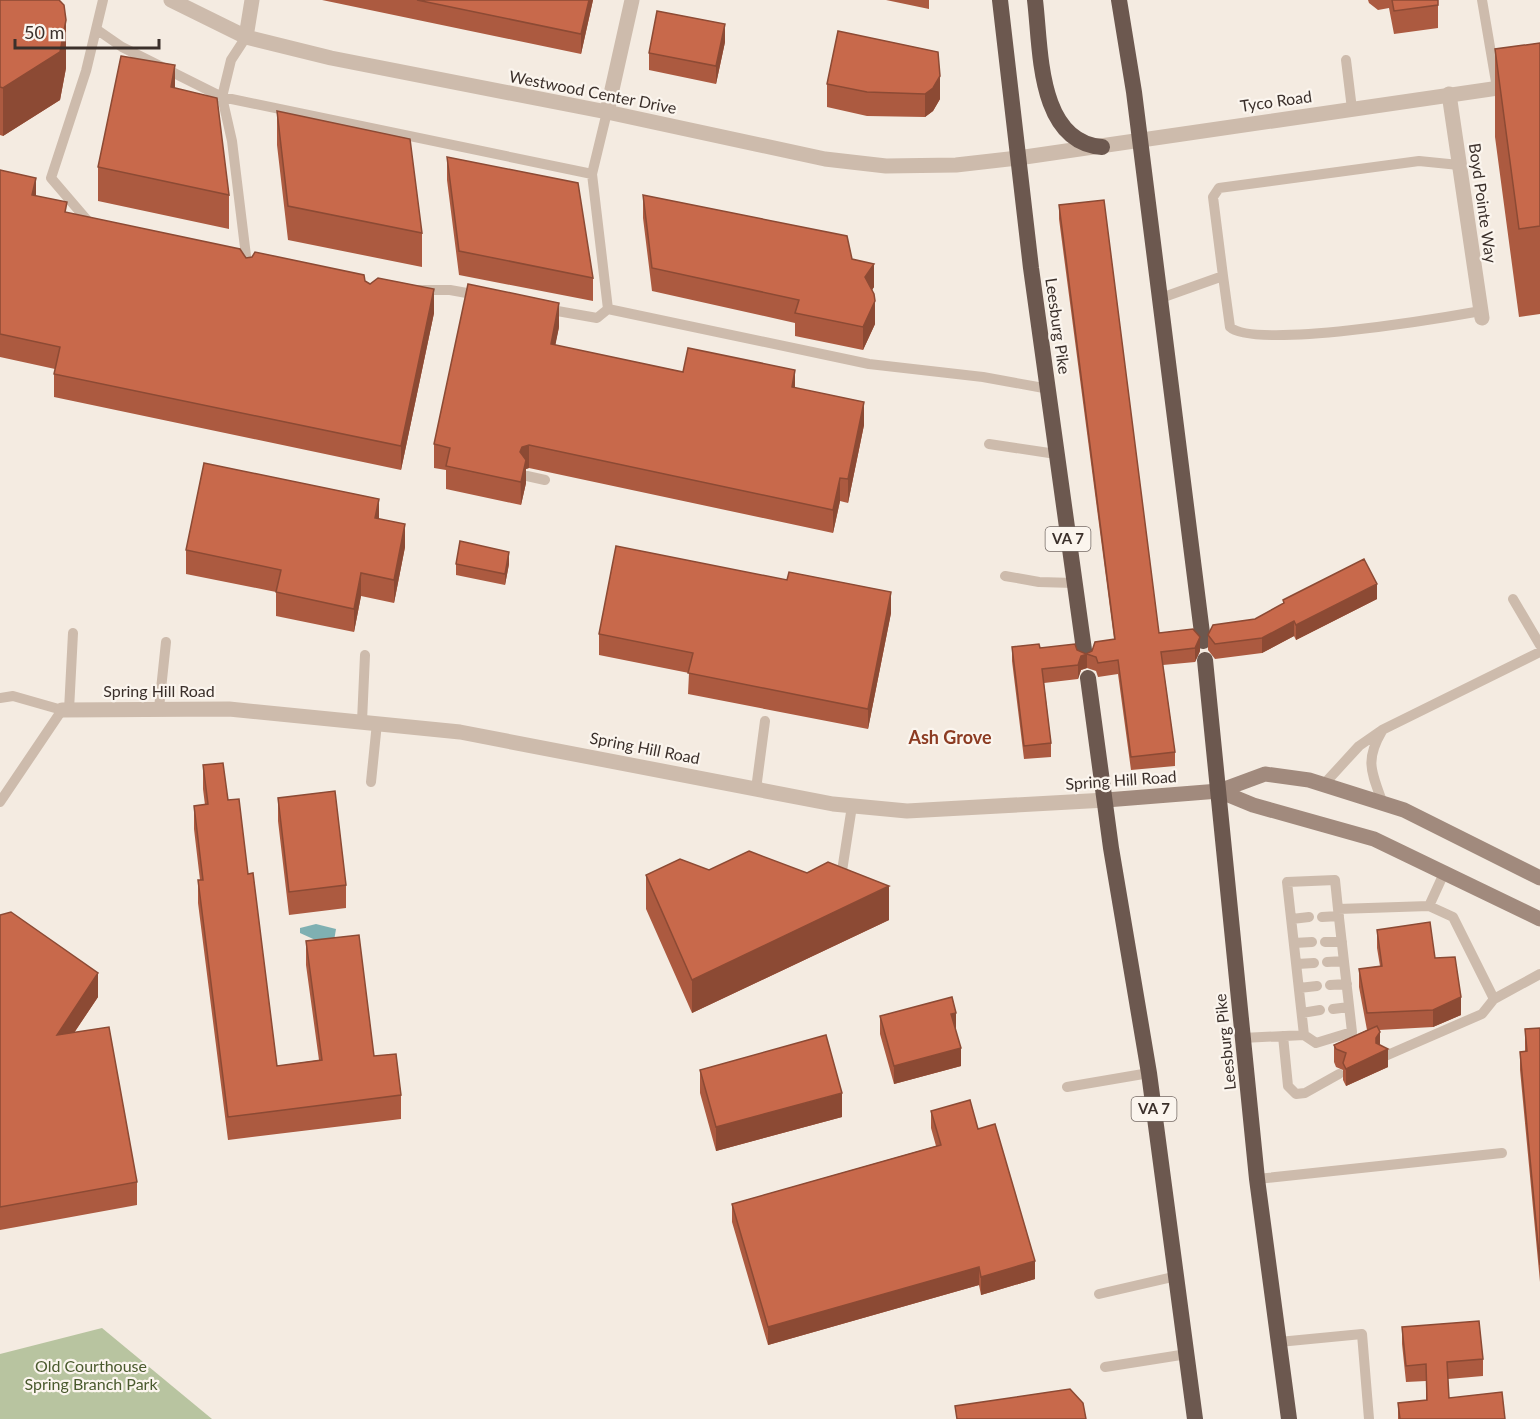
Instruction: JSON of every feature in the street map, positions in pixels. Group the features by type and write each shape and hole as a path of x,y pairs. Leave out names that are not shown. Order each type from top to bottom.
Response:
{"highway":[{"name":"Leesburg Pike","path":"1000,0 1056,454 1085,657"},
{"path":"1035,0 1044,82 1049,102 1073,137 1086,144 1102,147"},
{"path":"1119,0 1161,298 1203,641"},
{"name":"Leesburg Pike","path":"1205,660 1257,1179 1289,1419"},
{"name":"VA 7","path":"1088,678 1111,848 1149,1073 1195,1419"}],"main road":[{"name":"Spring Hill Road","path":"1106,800 1219,791 1265,774 1325,783 1382,801 1540,879"},
{"name":"Spring Hill Road","path":"1219,791 1253,805 1374,839 1445,871 1540,919"}],"street":[{"name":"Westwood Center Drive","path":"171,0 246,37 331,58 607,112 825,159 886,166 956,165 1018,158"},
{"path":"246,37 252,0"},
{"path":"607,112 632,0"},
{"name":"Tyco Road","path":"1018,158 1540,82"},
{"name":"Boyd Pointe Way","path":"1449,94 1481,314"},
{"name":"Spring Hill Road","path":"66,710 229,709 369,722 502,739 852,806 940,812 1106,800"}],"lane":[{"path":"103,0 86,71 51,178 94,229 105,231"},
{"path":"1482,0 1497,88"},
{"path":"96,29 122,47 222,97 592,174"},
{"path":"246,37 231,60 222,97 232,141 248,274"},
{"path":"1346,60 1352,109"},
{"path":"607,112 592,174 608,309"},
{"path":"1459,165 1419,161 1219,188 1213,197 1230,327 1233,331 1246,334 1302,334 1481,314"},
{"path":"1161,298 1223,276"},
{"path":"410,291 450,290 485,297"},
{"path":"532,306 597,318 608,309"},
{"path":"608,309 869,364 975,376 1049,389"},
{"path":"989,444 1056,454"},
{"path":"527,476 545,480"},
{"path":"1005,576 1039,582 1074,583"},
{"path":"1513,599 1540,645"},
{"path":"0,802 66,710 74,633"},
{"path":"159,708 166,642"},
{"path":"1325,783 1359,746 1382,730 1540,652"},
{"path":"366,655 371,782"},
{"path":"0,698 13,696 66,710"},
{"path":"756,789 765,721"},
{"path":"1382,730 1372,748 1370,763 1382,801"},
{"path":"842,871 852,806"},
{"path":"1429,906 1445,871"},
{"path":"1242,1038 1304,1035 1316,1043 1352,1032 1335,880 1287,882 1304,1035"},
{"path":"1322,916 1339,912 1429,906 1453,917 1494,999"},
{"path":"1292,919 1309,917"},
{"path":"1294,943 1312,942"},
{"path":"1325,942 1342,942"},
{"path":"1327,962 1344,961"},
{"path":"1297,964 1314,963"},
{"path":"1383,1056 1482,1014 1494,999 1540,974"},
{"path":"1330,985 1347,984"},
{"path":"1299,988 1317,986"},
{"path":"1333,1009 1349,1007"},
{"path":"1302,1013 1320,1010"},
{"path":"1283,1036 1288,1086 1296,1094 1305,1093 1339,1074"},
{"path":"1067,1087 1149,1073"},
{"path":"1257,1179 1502,1153"},
{"path":"1100,1294 1176,1276"},
{"path":"1279,1342 1362,1334 1369,1419"},
{"path":"1105,1367 1186,1354"}],"green space":[{"name":"Old Courthouse Spring Branch Park","path":"102,1328 212,1419 0,1419 0,1354"}],"water":[{"path":"316,924 336,929 334,941 322,943 300,933 300,928"}],"building":[{"path":"0,0 59,0 64,5 66,20 60,52 3,88 0,87"},
{"path":"417,0 589,0 581,34"},
{"path":"1392,0 1438,0 1438,5 1394,11"},
{"path":"657,11 725,24 716,66 649,53"},
{"path":"838,31 938,52 940,76 933,88 925,94 867,92 827,84"},
{"path":"1540,43 1540,226 1519,229 1495,49"},
{"path":"121,56 175,65 171,87 217,98 229,195 98,167"},
{"path":"277,111 410,139 422,233 288,206"},
{"path":"447,157 578,183 593,278 459,251"},
{"path":"0,170 36,178 32,195 67,202 65,212 240,249 246,258 252,257 255,252 364,275 365,281 370,284 378,278 434,289 401,446 54,374 60,347 0,334"},
{"path":"643,195 847,236 852,259 874,264 865,277 875,301 863,327 795,313 799,300 652,268"},
{"path":"1104,200 1159,633 1193,629 1200,637 1195,648 1161,652 1175,752 1131,757 1118,660 1098,663 1096,657 1087,654 1081,656 1078,665 1042,669 1051,743 1024,746 1012,647 1039,644 1040,648 1075,644 1077,650 1086,654 1092,651 1095,642 1115,639 1059,205"},
{"path":"468,284 559,303 551,344 683,372 688,348 795,370 792,387 864,402 848,479 840,478 833,510 529,445 522,447 520,452 526,460 521,482 446,466 450,448 434,444"},
{"path":"204,463 379,499 375,518 405,524 394,580 361,573 354,609 276,592 281,570 186,550"},
{"path":"460,541 509,552 505,574 456,564"},
{"path":"616,546 787,580 789,572 891,592 868,709 688,673 693,653 599,634"},
{"path":"1364,559 1377,584 1296,625 1294,621 1262,638 1215,644 1208,635 1213,625 1255,619 1284,603 1283,600"},
{"path":"223,763 228,800 239,799 248,874 253,873 277,1066 322,1060 306,941 359,935 374,1056 396,1054 401,1095 228,1117 198,880 203,880 194,806 208,804 203,765"},
{"path":"335,791 346,885 289,892 278,798"},
{"path":"749,851 807,873 828,862 889,886 692,980 646,875 680,859 709,870"},
{"path":"11,912 98,973 57,1035 109,1027 137,1182 0,1207 0,915"},
{"path":"1430,922 1435,958 1455,957 1461,997 1433,1010 1367,1013 1359,969 1382,966 1377,930"},
{"path":"952,997 956,1013 951,1014 961,1048 894,1066 880,1016"},
{"path":"1377,1026 1380,1032 1376,1043 1388,1049 1346,1069 1343,1063 1346,1053 1336,1049 1334,1045"},
{"path":"1540,1028 1540,1265 1520,1052 1527,1051 1525,1029"},
{"path":"826,1035 842,1093 716,1127 700,1070"},
{"path":"970,1100 978,1129 995,1124 1035,1261 981,1277 979,1267 768,1327 732,1204 941,1145 931,1111"},
{"path":"1479,1321 1483,1359 1447,1362 1449,1398 1502,1392 1505,1419 1400,1419 1398,1403 1427,1400 1426,1364 1406,1366 1402,1327"},
{"path":"1070,1389 1083,1403 1086,1419 957,1419 955,1406"}],"district":[{"name":"Ash Grove","path":"950,738"}]}
